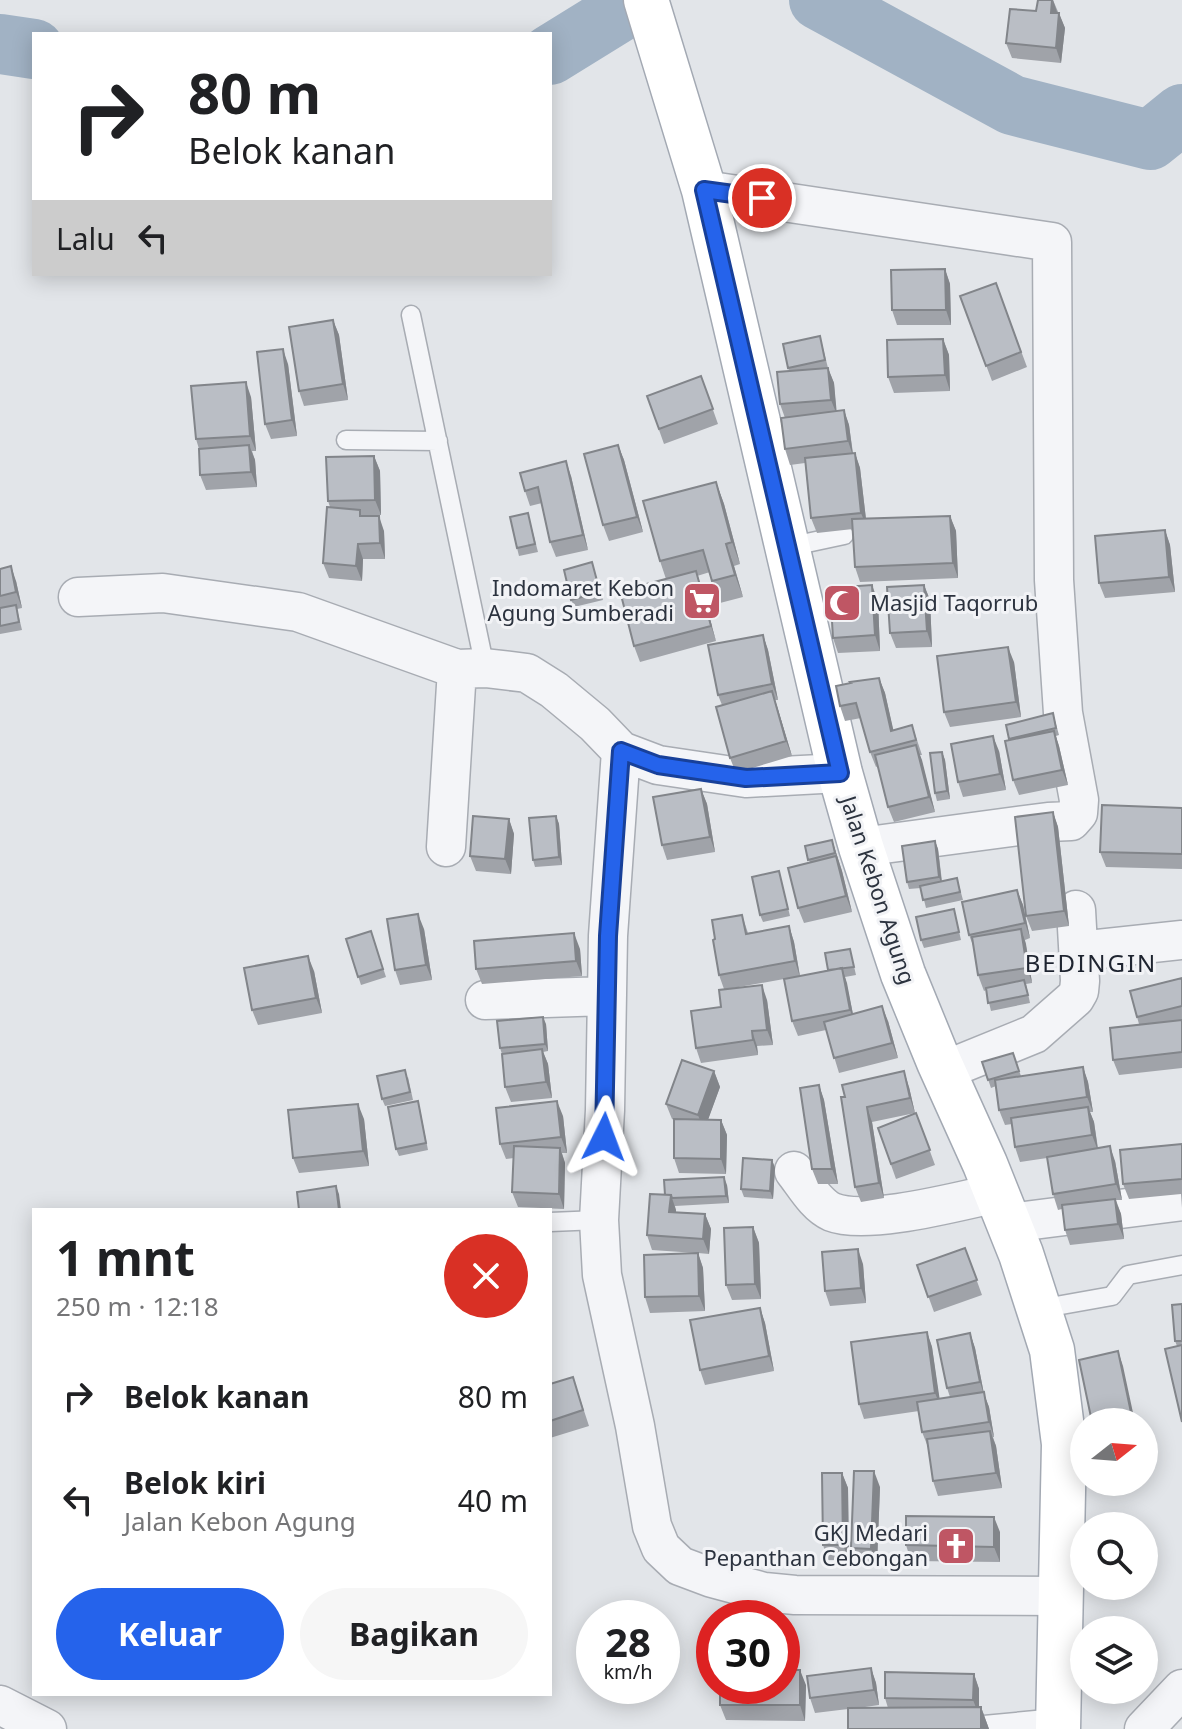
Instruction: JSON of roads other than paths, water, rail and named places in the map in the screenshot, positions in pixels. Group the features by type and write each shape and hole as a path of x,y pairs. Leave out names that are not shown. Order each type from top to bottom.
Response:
{"main road":[{"name":"Jalan Kebon Agung","path":"649,10 704,190 840,773 861,847 903,974 1003,1208 1052,1350 1064,1444 1058,1724"}],"street":[{"path":"704,190 1052,242 1054,580 1063,713 1079,800 1078,813 1071,821 861,847"},
{"path":"78,597 163,593 298,612 471,669 527,673 595,724 621,751 658,765 746,778 840,773"},
{"path":"446,847 471,669"},
{"path":"621,751 608,936 605,1110 599,1220 602,1275 635,1426 652,1526 661,1548 680,1566 764,1592 795,1595 1061,1596"},
{"path":"943,1071 1019,1042 1034,1034 1068,1006 1079,991 1076,910"},
{"path":"1079,951 1182,940"},
{"path":"485,1000 607,996"},
{"path":"794,1171 833,1212 869,1217 1182,1201"},
{"path":"1144,1729 1182,1689"},
{"path":"0,1705 47,1729"}],"lane":[{"path":"411,315 438,441 471,669"},
{"path":"346,440 438,441"},
{"path":"788,547 844,535"},
{"path":"552,1222 599,1220"},
{"path":"1039,1309 1112,1296 1128,1275 1182,1265"},
{"path":"941,1729 1058,1724"}],"waterway":[{"path":"552,54 639,0"},
{"path":"819,0 1012,105 1150,140 1182,114"},
{"path":"0,44 32,49"}],"place":[{"name":"Indomaret Kebon Agung Sumberadi","path":"702,601"},
{"name":"Masjid Taqorrub","path":"842,603"},
{"name":"GKJ Medari Pepanthan Cebongan","path":"956,1546"}],"district":[{"name":"BEDINGIN","path":"1091,964"}]}
